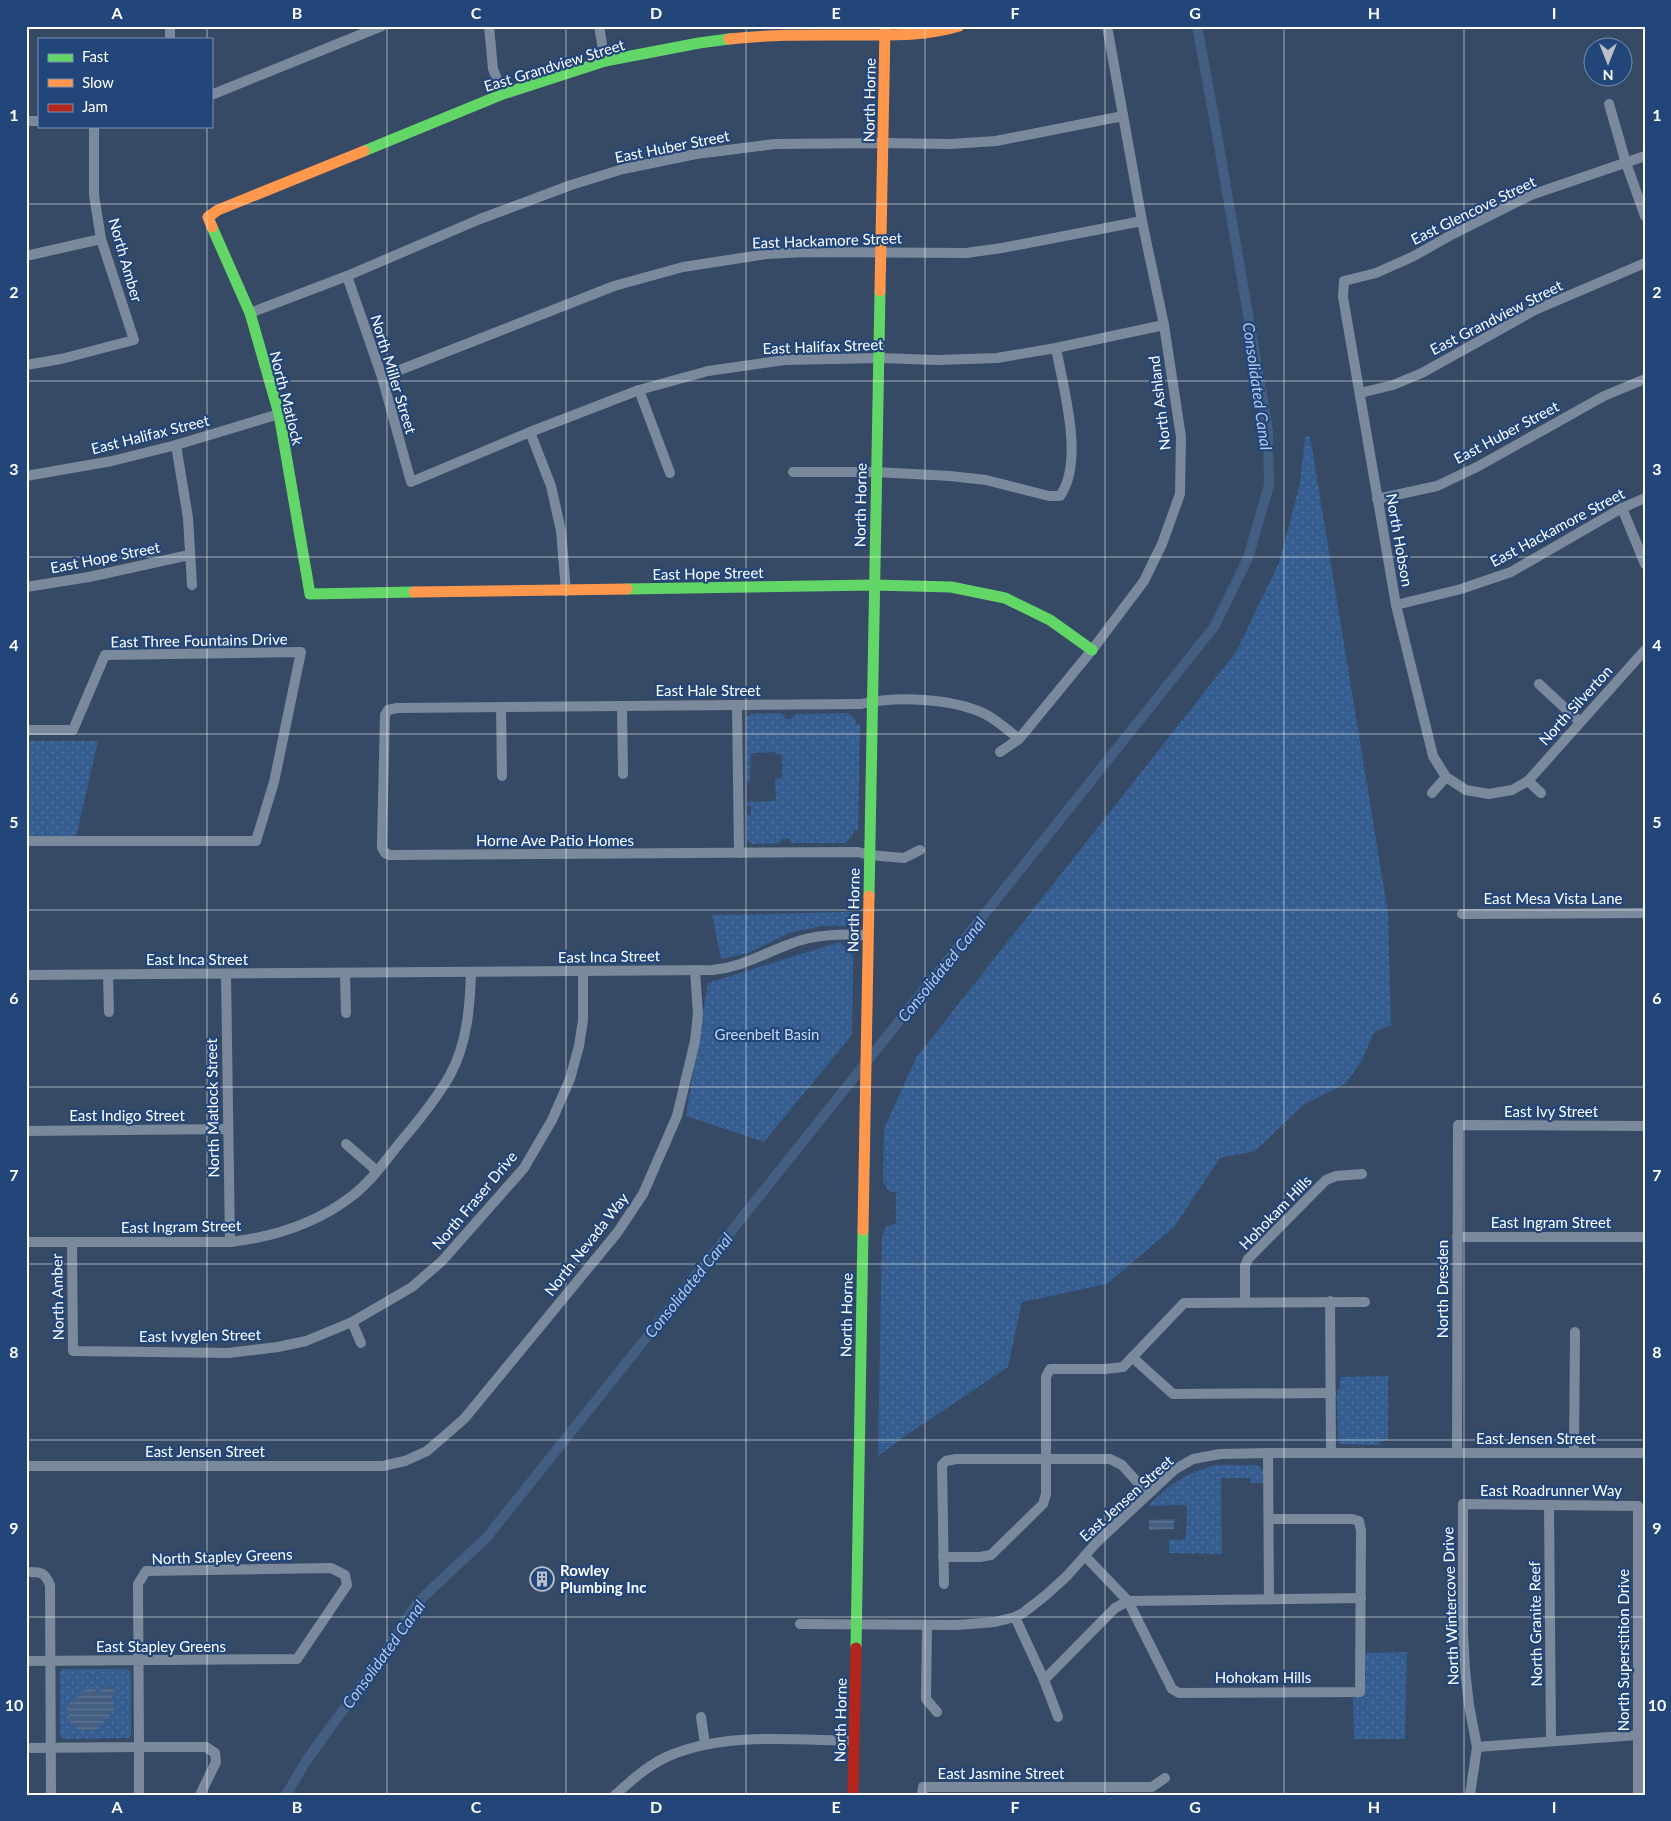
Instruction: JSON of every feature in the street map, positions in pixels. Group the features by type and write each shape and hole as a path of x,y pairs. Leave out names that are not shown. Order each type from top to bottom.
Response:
{"street":[{"path":"212,95 382,26"},
{"path":"488,26 493,69 503,94"},
{"path":"599,26 605,61"},
{"name":"East Grandview Street","path":"208,217 218,210 503,94 605,61 699,43 812,30 885,31 924,34 959,26"},
{"name":"North Ashland","path":"1000,752 1020,739 1092,650 1144,581 1162,544 1180,494 1181,437 1164,325 1142,221 1107,26"},
{"name":"North Horne","path":"853,1795 867,934 885,31"},
{"path":"1609,104 1626,163 1645,216"},
{"name":"East Huber Street","path":"250,313 347,276 489,216 571,185 623,169 696,154 775,144 950,144 996,141 1123,116"},
{"name":"North Amber","path":"26,365 61,359 134,340 101,238 94,195 94,128"},
{"name":"East Glencove Street","path":"1344,281 1376,273 1412,257 1531,195 1645,156"},
{"name":"North Matlock","path":"208,217 250,313 279,414 310,594"},
{"name":"East Hackamore Street","path":"382,377 614,286 683,267 767,254 966,253 1002,248 1142,221"},
{"path":"26,256 101,238"},
{"name":"East Grandview Street","path":"1360,393 1393,385 1422,373 1535,310 1645,263"},
{"name":"North Miller Street","path":"347,276 382,377 411,482"},
{"name":"North Hobson","path":"1344,281 1343,297 1396,605 1433,756 1446,777"},
{"name":"East Halifax Street","path":"411,482 530,432 639,390 708,371 785,360 997,358 1056,348 1164,325"},
{"path":"793,472 876,472 968,478 986,480 1049,496 1060,496 1065,488 1071,464 1071,425 1056,348"},
{"name":"East Huber Street","path":"1377,499 1437,486 1477,467 1604,396 1645,379"},
{"path":"639,390 670,473"},
{"name":"East Halifax Street","path":"26,476 112,461 176,445 279,414"},
{"path":"530,432 553,495 561,531 566,591"},
{"path":"176,445 188,518 192,585"},
{"name":"East Hackamore Street","path":"1396,605 1461,589 1511,572 1622,508 1645,498"},
{"path":"1622,508 1645,564"},
{"name":"East Hope Street","path":"26,586 89,577 189,555"},
{"name":"East Hope Street","path":"310,594 874,585 951,587 1005,598 1050,620 1092,650"},
{"name":"North Silverton","path":"1446,777 1466,790 1489,794 1512,790 1528,781 1645,650"},
{"name":"East Three Fountains Drive","path":"26,730 73,730 105,654 301,652 274,782 256,841 26,841"},
{"path":"1538,684 1580,722"},
{"name":"East Hale Street","path":"388,710 397,708 861,704 882,700 944,702 985,714 1020,739"},
{"path":"737,705 739,853"},
{"path":"622,706 623,774"},
{"path":"501,707 502,776"},
{"name":"Horne Ave Patio Homes","path":"388,710 384,715 382,848 385,854 397,856 858,852 869,855 904,858 920,850"},
{"path":"1432,793 1446,777"},
{"path":"1528,781 1540,793"},
{"name":"East Mesa Vista Lane","path":"1462,914 1645,913"},
{"name":"East Inca Street","path":"26,975 582,972 723,969 738,966 789,944 806,939 867,934"},
{"name":"North Nevada Way","path":"383,1466 404,1461 427,1450 464,1419 617,1233 643,1194 677,1116 692,1057 698,1014 695,970"},
{"name":"East Ingram Street","path":"26,1242 230,1242 280,1232 312,1221 353,1196 377,1172 428,1108 451,1074 468,1022 471,972"},
{"name":"North Fraser Drive","path":"352,1322 412,1288 442,1261 524,1168 552,1120 570,1078 579,1046 583,1020 582,972"},
{"path":"345,973 346,1013"},
{"name":"North Matlock Street","path":"226,974 230,1242"},
{"path":"108,975 108,1012"},
{"name":"East Ivy Street","path":"1458,1125 1645,1126"},
{"name":"North Dresden","path":"1458,1125 1458,1453"},
{"name":"East Indigo Street","path":"26,1131 227,1129"},
{"path":"346,1144 377,1172"},
{"name":"Hohokam Hills","path":"1245,1302 1245,1266 1248,1259 1326,1180 1336,1176 1362,1174"},
{"name":"East Ingram Street","path":"1458,1237 1645,1237"},
{"name":"North Amber","path":"72,1242 73,1352"},
{"path":"1330,1302 1331,1453"},
{"path":"943,1557 991,1556 1043,1504 1046,1494 1046,1377 1050,1369 1106,1369 1123,1367 1184,1303 1365,1302"},
{"path":"352,1322 361,1343"},
{"name":"East Ivyglen Street","path":"73,1352 228,1353 256,1351 306,1341 352,1322"},
{"path":"1574,1453 1575,1332"},
{"path":"1132,1357 1173,1394 1331,1394"},
{"path":"1268,1453 1269,1598"},
{"name":"East Jensen Street","path":"800,1624 927,1626 978,1624 1015,1617 1046,1595 1174,1470 1193,1459 1220,1454 1268,1453 1645,1453"},
{"path":"944,1584 942,1465 946,1461 956,1459 1110,1459 1122,1465 1148,1494"},
{"name":"East Jensen Street","path":"26,1466 383,1466"},
{"name":"East Roadrunner Way","path":"1463,1504 1638,1506"},
{"name":"North Wintercove Drive","path":"1463,1504 1463,1633 1465,1670 1477,1747 1470,1795"},
{"name":"North Granite Reef","path":"1549,1506 1551,1741"},
{"name":"North Superstition Drive","path":"1638,1506 1638,1795"},
{"name":"Hohokam Hills","path":"1085,1556 1128,1601 1172,1689 1179,1693 1360,1692 1361,1531 1359,1521 1352,1519 1269,1518"},
{"name":"North Stapley Greens","path":"139,1747 138,1584 146,1571 331,1568 345,1575 347,1585 297,1659"},
{"path":"26,1572 39,1572 47,1577 50,1585 51,1795"},
{"path":"1044,1680 1115,1608 1128,1601 1361,1598"},
{"path":"1015,1617 1044,1680 1058,1717"},
{"path":"927,1626 926,1699 936,1712"},
{"name":"East Stapley Greens","path":"26,1661 297,1659"},
{"path":"701,1717 705,1744"},
{"path":"1477,1747 1637,1735"},
{"path":"614,1795 639,1773 670,1755 705,1744 754,1740 854,1741"},
{"path":"139,1747 139,1795"},
{"path":"26,1748 206,1747 215,1753 216,1762 200,1795"},
{"name":"East Jasmine Street","path":"923,1791 1140,1791 1152,1787 1165,1778"}],"green space":[{"path":"1310,436 1388,913 1391,1025 1374,1032 1362,1060 1346,1083 1303,1105 1255,1151 1220,1158 1174,1227 1107,1284 1022,1302 1008,1367 878,1456 882,1236 886,1227 896,1223 896,1193 889,1191 883,1182 884,1129 916,1058 1236,652 1279,563 1300,484 1305,437"},
{"path":"782,713 786,719 791,719 796,714 848,713 856,720 856,724 860,724 858,830 853,830 853,834 846,843 792,843 789,838 782,839 780,843 753,844 747,840 747,815 751,815 751,806 747,806 747,802 776,801 775,779 782,778 782,755 775,754 775,752 751,753 750,782 747,783 746,718 751,714"},
{"path":"26,741 98,741 76,837 26,837"},
{"path":"852,912 856,914 855,920 845,926 822,926 789,933 748,953 721,959 712,915"},
{"name":"Greenbelt Basin","path":"840,942 853,956 852,1035 764,1142 686,1116 708,983"},
{"path":"1388,1376 1388,1440 1380,1441 1379,1445 1339,1444 1337,1389 1340,1389 1340,1377"},
{"path":"1216,1465 1257,1465 1263,1470 1263,1483 1251,1483 1250,1478 1221,1478 1222,1554 1169,1553 1169,1540 1186,1539 1187,1507 1185,1505 1148,1506 1179,1480"},
{"path":"1407,1652 1405,1739 1354,1739 1353,1698 1362,1690 1364,1684 1366,1672 1365,1653"},
{"path":"63,1669 128,1669 131,1672 131,1736 129,1738 63,1739 60,1736 60,1672","holes":["106,1684 95,1731 90,1685 98,1693"]}],"shaded area":[{"path":"1174,1519 1174,1529 1149,1530 1149,1520"},
{"path":"106,1684 116,1692 112,1697 115,1709 95,1731 79,1730 69,1720 68,1705 90,1685 98,1693"}],"waterway":[{"name":"Consolidated Canal","path":"286,1795 306,1761 384,1654 418,1602 487,1537 1214,627 1248,558 1269,485 1268,430 1197,26"}],"traffic: fast":[{"path":"364,151 503,94 605,61 729,39"},
{"path":"212,227 250,313 279,414 310,594 414,592"},
{"path":"869,896 880,291"},
{"path":"627,589 874,585 951,587 1005,598 1050,620 1092,650"},
{"path":"856,1648 863,1230"}],"traffic: slow":[{"path":"729,39 811,35 910,34 935,32 959,26"},
{"path":"880,291 885,28"},
{"path":"212,227 208,217 218,210 364,151"},
{"path":"414,592 627,589"},
{"path":"863,1230 869,896"}],"traffic: jam":[{"path":"853,1795 856,1648"}],"place":[{"name":"Rowley Plumbing Inc","path":"542,1579"}]}
